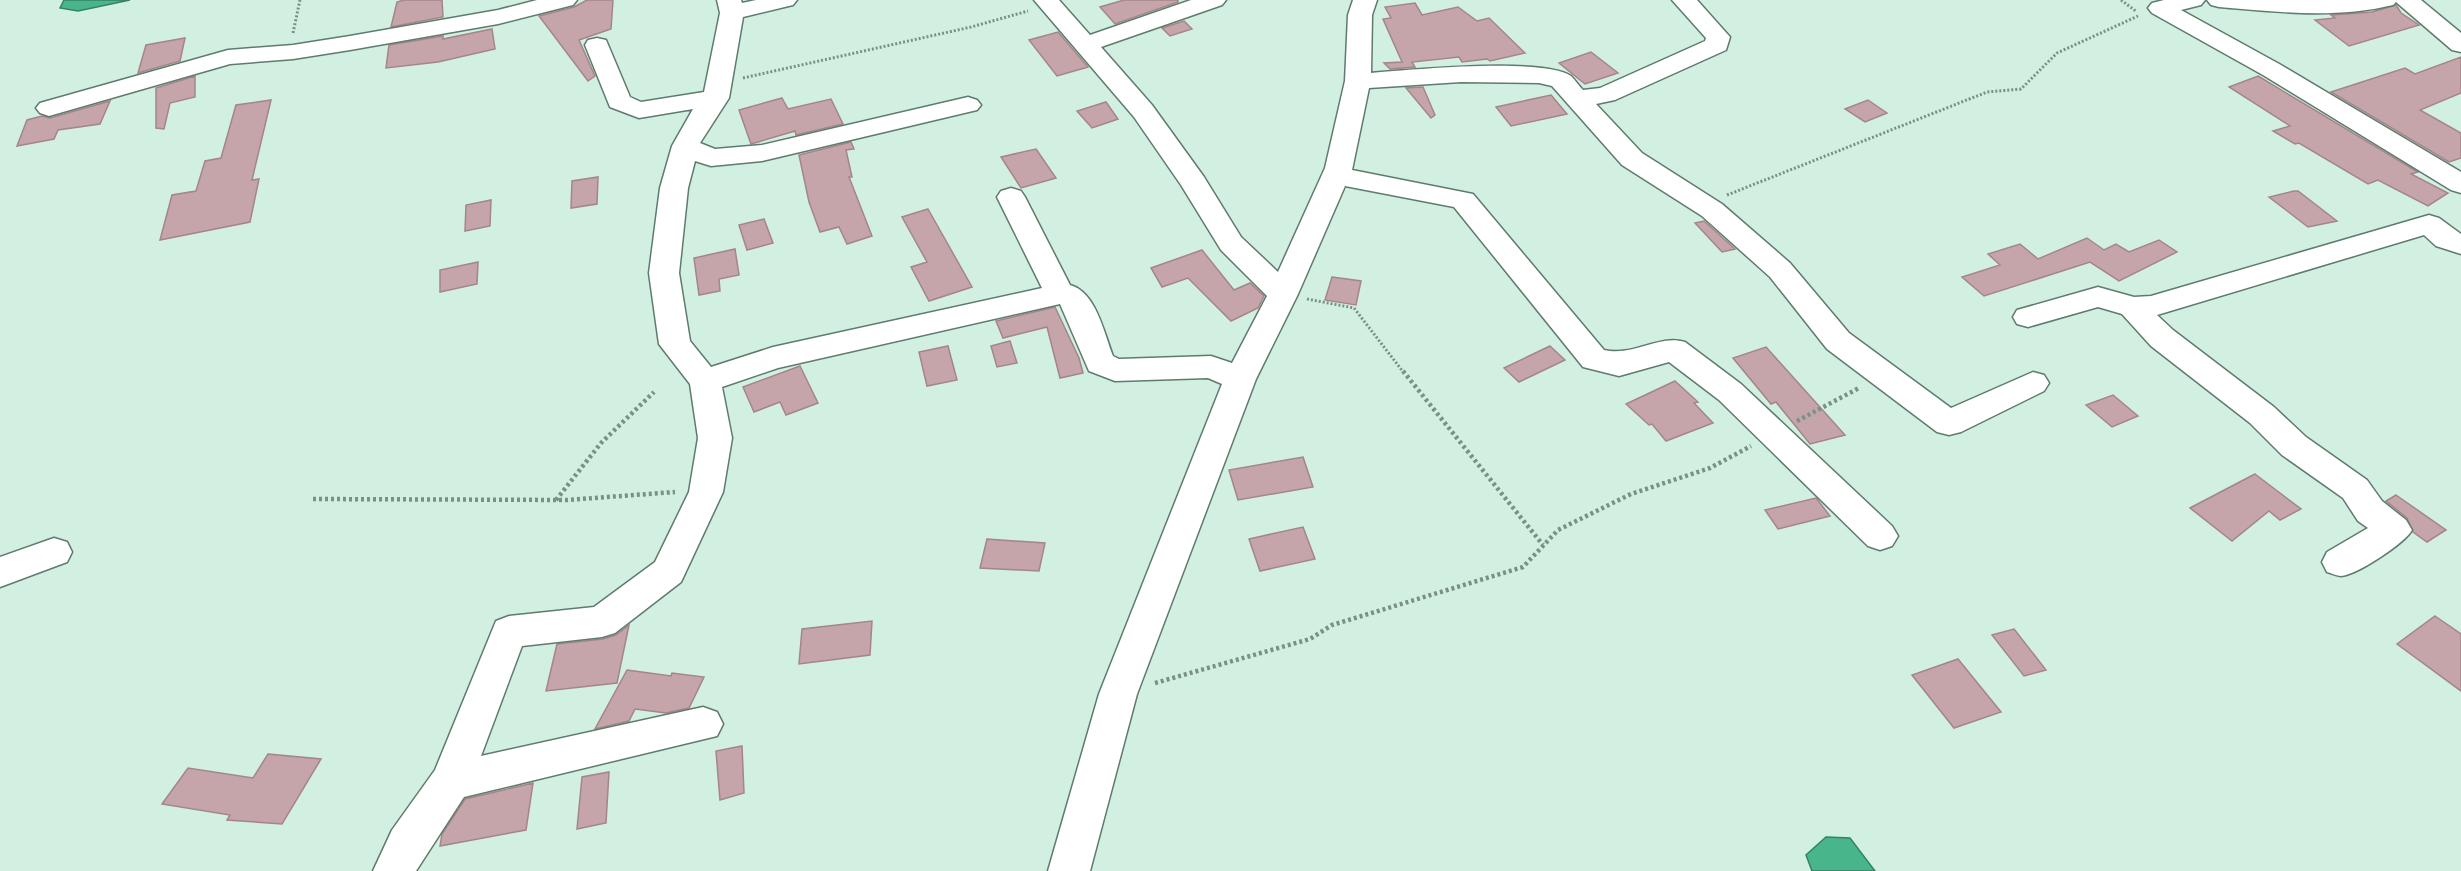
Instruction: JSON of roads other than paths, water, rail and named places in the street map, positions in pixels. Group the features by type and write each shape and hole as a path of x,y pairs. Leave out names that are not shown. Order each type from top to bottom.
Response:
{"street":[{"path":"50,108 228,57 292,52 498,17 566,0"},
{"path":"394,871 407,844 450,781 509,632 602,621 668,572 706,492 715,438 705,381 675,344 664,273 674,188 685,146 718,91 730,7 785,0"},
{"path":"1087,44 1214,0"},
{"path":"1069,871 1118,694 1240,379 1283,294 1336,176 1358,81 1360,15 1365,0"},
{"path":"1575,99 1606,95 1717,45 1718,37 1684,0"},
{"path":"2193,0 2160,8 2272,70 2461,184"},
{"path":"2219,0 2290,6 2341,6 2385,0"},
{"path":"2406,0 2461,45"},
{"path":"1048,2 1087,44 1143,111 1231,243 1283,294"},
{"path":"597,45 619,102 639,110 718,91"},
{"path":"1358,81 1461,74 1541,75 1561,81 1632,159 1712,210 1780,270 1838,341 1949,423 2033,383"},
{"path":"685,146 711,158 762,153 968,105"},
{"path":"1336,176 1463,200 1594,359 1619,365 1674,350 1730,392 1880,536"},
{"path":"1011,197 1060,294"},
{"path":"2134,310 2429,224 2461,197"},
{"path":"2429,224 2446,239 2461,245"},
{"path":"705,381 773,358 1060,294 1070,295 1075,300 1100,363 1115,370 1211,367 1240,379"},
{"path":"2028,317 2098,297 2107,297 2134,310 2162,338 2262,415 2294,446 2355,489 2370,511 2394,530 2340,562"},
{"path":"0,572 54,552"},
{"path":"450,781 703,724"}]}
